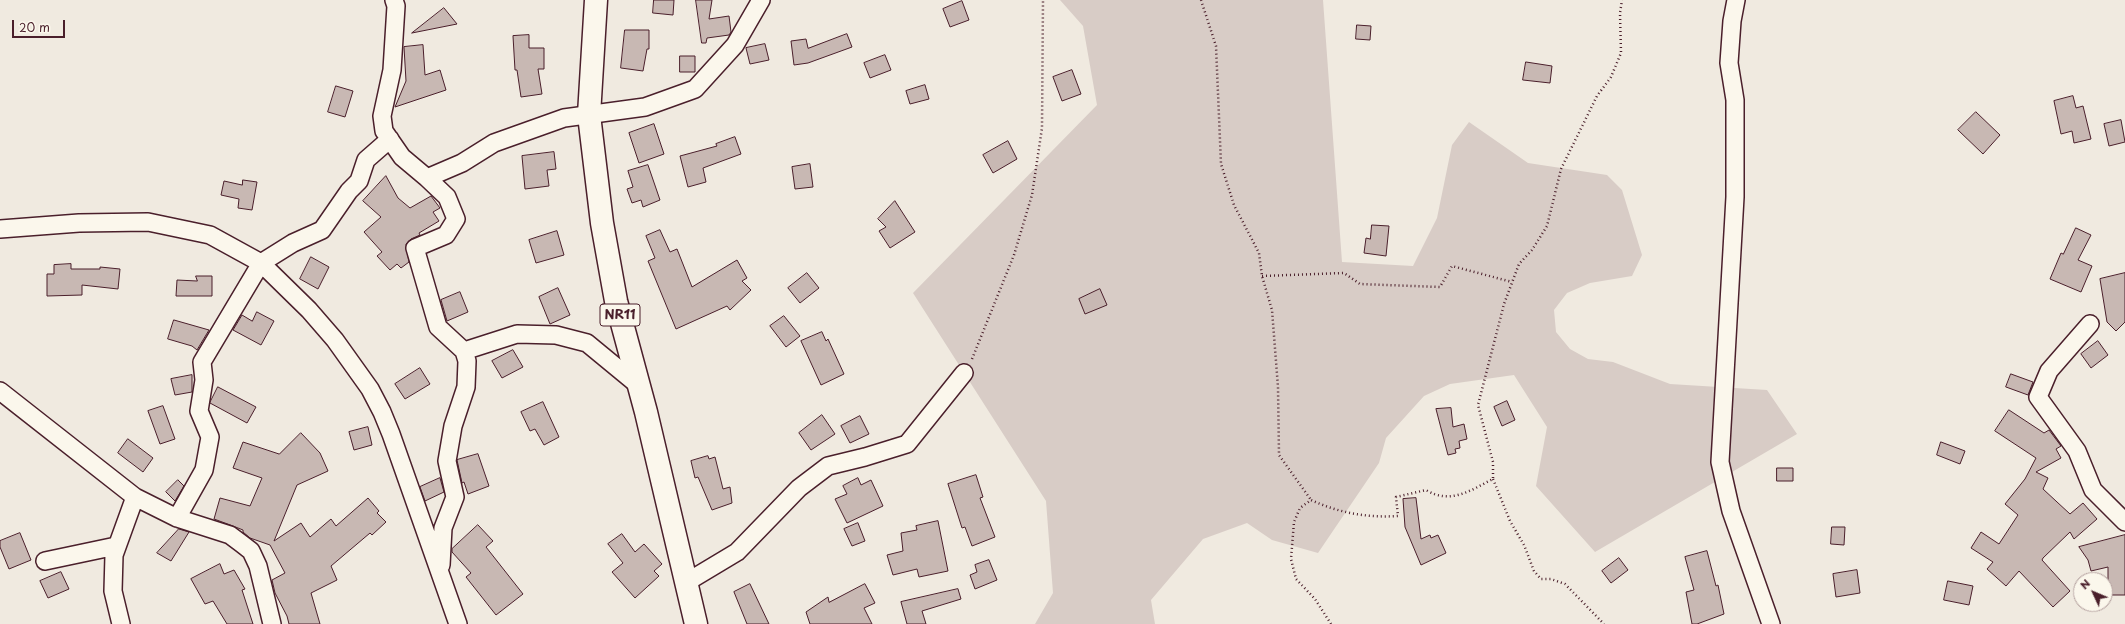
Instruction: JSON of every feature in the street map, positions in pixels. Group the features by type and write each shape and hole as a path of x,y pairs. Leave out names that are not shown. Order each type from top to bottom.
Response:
{"highway":[{"name":"NR11","path":"596,0 589,115 602,223 616,301 687,582 696,624"}],"street":[{"path":"394,0 396,6 392,70 382,116 384,131 402,157 447,197 456,219 446,236 415,248 438,327 464,351 467,360 466,387 453,426 447,461 455,497 443,528 440,573"},
{"path":"427,178 462,163 494,143 564,118 645,107 695,89 735,45 761,0"},
{"path":"1736,0 1732,21 1729,63 1735,100 1735,198 1720,462 1731,511 1771,624"},
{"path":"176,518 204,470 210,437 198,411 204,380 202,362 262,263 293,243 322,230 349,191 359,181 366,160 390,140"},
{"path":"0,229 79,223 148,222 210,235 262,263 309,310 335,340 370,389 382,412 458,624"},
{"path":"2090,324 2049,371 2038,397 2077,451 2093,490 2125,522"},
{"path":"464,351 517,334 556,335 587,343 638,385"},
{"path":"687,582 737,552 799,488 828,466 865,458 907,444 964,373"},
{"path":"0,391 135,497 176,518 230,535 251,551 258,566 272,624"},
{"path":"121,624 112,591 112,574 116,546 135,497"},
{"path":"45,561 116,546"}],"path":[{"path":"964,373 977,351 1014,255 1032,195 1042,128 1043,0"},
{"path":"1201,0 1216,46 1221,164 1234,205 1259,253 1262,276 1272,310 1278,388 1279,455 1311,500 1328,508 1374,518 1398,516 1396,497 1426,490 1432,494 1458,497 1493,479"},
{"path":"1604,624 1565,584 1551,578 1541,579 1536,575 1524,545 1510,521 1493,479 1493,462 1478,405 1504,304 1519,264 1532,250 1548,226 1561,169 1598,96 1611,77 1621,53 1620,13 1622,0"},
{"path":"1262,276 1344,273 1360,284 1440,287 1452,266 1512,282"},
{"path":"1311,500 1300,508 1294,522 1291,559 1296,578 1315,599 1332,624"}],"shaded area":[{"path":"1060,0 1323,0 1342,262 1413,266 1437,218 1452,145 1469,122 1528,163 1607,175 1622,190 1642,255 1632,276 1590,283 1567,293 1554,310 1556,332 1570,349 1588,359 1613,362 1670,384 1767,390 1797,434 1595,552 1536,486 1547,427 1514,375 1450,384 1424,396 1386,438 1379,463 1318,553 1272,540 1247,523 1203,539 1151,600 1155,624 1035,624 1053,593 1046,501 913,293 1097,105 1083,26"}],"building":[{"path":"654,0 674,0 673,15 653,13"},
{"path":"696,0 712,0 709,19 729,16 731,32 729,35 707,38 706,43 702,43"},
{"path":"962,1 969,20 950,27 943,9"},
{"path":"444,8 457,24 412,33"},
{"path":"1357,25 1371,26 1370,40 1356,39"},
{"path":"625,30 649,30 649,49 647,49 643,71 621,68"},
{"path":"847,34 852,47 808,63 794,65 791,41 806,39 808,48"},
{"path":"529,35 529,48 544,48 544,69 538,69 542,94 521,97 517,70 515,70 513,36"},
{"path":"765,44 769,60 750,64 746,48"},
{"path":"423,45 425,75 440,70 446,90 395,107 406,81 404,47"},
{"path":"885,55 891,70 870,78 864,63"},
{"path":"680,56 695,56 695,72 680,72"},
{"path":"1526,62 1552,66 1550,83 1523,80"},
{"path":"1072,70 1081,94 1062,101 1053,77"},
{"path":"925,85 929,99 910,104 906,91"},
{"path":"336,86 353,91 345,117 328,112"},
{"path":"2073,96 2076,108 2083,106 2091,139 2074,143 2072,131 2061,134 2054,101"},
{"path":"1976,112 2000,135 1983,154 1958,130"},
{"path":"2121,120 2125,142 2109,146 2104,124"},
{"path":"654,124 664,154 639,163 629,133"},
{"path":"735,137 741,154 703,168 706,182 688,187 680,156 717,146 716,144"},
{"path":"1008,141 1017,159 993,173 983,155"},
{"path":"554,152 556,169 547,170 549,186 525,189 522,156"},
{"path":"810,164 813,187 795,189 792,167"},
{"path":"648,165 660,200 643,207 641,200 632,203 627,189 633,187 628,171"},
{"path":"386,176 398,198 410,208 431,196 440,208 433,212 439,221 419,233 420,235 411,239 406,244 409,262 401,268 397,264 390,270 377,256 382,252 364,232 381,217 363,201"},
{"path":"243,180 257,182 252,210 238,208 239,199 221,195 224,181 242,185"},
{"path":"895,201 915,232 890,248 879,231 886,227 878,219"},
{"path":"1372,225 1389,226 1386,256 1364,253 1366,238 1370,239"},
{"path":"2076,228 2091,235 2078,260 2092,266 2081,292 2050,279 2061,253 2063,254"},
{"path":"660,230 670,252 677,249 692,287 737,260 747,278 742,281 751,290 730,310 727,306 676,329 648,261 655,258 646,236"},
{"path":"557,231 564,255 536,263 529,240"},
{"path":"311,257 329,267 318,289 300,279"},
{"path":"71,264 71,269 100,269 100,267 120,269 118,289 82,285 82,295 47,296 47,274 54,274 54,265"},
{"path":"807,273 819,288 800,303 788,288"},
{"path":"2125,273 2125,322 2116,331 2107,322 2100,279"},
{"path":"196,276 212,276 212,296 176,296 177,280 197,281"},
{"path":"558,288 570,315 550,324 539,297"},
{"path":"1100,289 1107,305 1085,314 1079,299"},
{"path":"460,292 468,312 447,321 441,300"},
{"path":"257,312 274,321 261,345 233,330 242,315 252,321"},
{"path":"784,316 800,336 786,347 770,326"},
{"path":"174,320 209,330 197,350 192,346 168,339"},
{"path":"822,332 826,341 828,339 844,374 821,385 801,341"},
{"path":"2098,341 2108,355 2091,368 2081,354"},
{"path":"513,350 523,367 502,378 492,361"},
{"path":"420,368 430,384 405,399 395,384"},
{"path":"2011,374 2033,382 2028,395 2006,387"},
{"path":"192,375 192,392 175,395 171,379"},
{"path":"218,387 256,407 247,423 210,403"},
{"path":"1507,401 1515,420 1502,426 1494,407"},
{"path":"543,402 559,437 544,445 535,429 530,431 521,412"},
{"path":"163,406 175,439 160,444 148,411"},
{"path":"1451,408 1453,427 1464,424 1467,439 1459,441 1460,448 1455,449 1456,453 1448,455 1436,409"},
{"path":"2009,410 2044,433 2049,430 2061,446 2056,449 2061,458 2036,472 2048,478 2043,489 2070,514 2083,503 2097,519 2074,539 2070,532 2042,560 2070,591 2053,607 2019,571 2006,586 1987,569 1993,562 1971,548 1981,532 1999,544 2018,515 2005,504 2025,479 2036,458 1995,431"},
{"path":"822,415 835,434 811,450 799,433"},
{"path":"860,416 869,434 850,443 841,426"},
{"path":"368,427 372,445 354,450 349,432"},
{"path":"301,433 320,453 328,471 297,485 274,541 301,523 310,537 331,519 336,526 368,498 379,511 377,513 386,522 372,535 370,533 331,566 337,580 311,593 320,624 289,624 287,616 275,593 272,580 285,573 270,545 250,538 243,532 243,530 214,519 220,498 250,506 262,478 233,468 243,442 279,454"},
{"path":"128,439 153,458 143,472 118,453"},
{"path":"1941,442 1965,451 1960,464 1937,455"},
{"path":"478,454 489,486 468,494 464,482 462,483 457,460"},
{"path":"708,456 709,459 715,457 723,489 730,487 732,503 712,510 698,477 695,478 691,461"},
{"path":"1777,468 1793,468 1793,481 1777,481"},
{"path":"976,475 983,497 980,498 995,537 972,546 965,527 962,528 948,484"},
{"path":"440,478 444,492 425,501 420,487"},
{"path":"858,478 861,485 871,480 883,506 847,523 835,499 847,494 843,486"},
{"path":"178,480 184,486 175,501 166,492"},
{"path":"1416,498 1421,539 1430,535 1431,538 1438,535 1446,553 1421,565 1405,527 1403,499"},
{"path":"938,521 948,571 919,577 917,569 893,575 887,555 903,551 901,533 917,530 916,526"},
{"path":"858,523 865,541 852,546 844,529"},
{"path":"478,525 493,541 486,547 523,594 496,615 466,577 471,573 452,552 452,549"},
{"path":"1832,527 1845,527 1844,545 1831,544"},
{"path":"179,529 189,532 171,561 157,553"},
{"path":"20,533 31,560 9,569 0,547 0,541"},
{"path":"622,534 635,552 644,544 662,564 654,571 659,576 635,598 612,572 623,563 608,544"},
{"path":"2125,535 2125,595 2113,595 2113,572 2108,572 2108,567 2091,571 2088,560 2079,547"},
{"path":"1707,551 1716,586 1718,585 1724,614 1697,624 1692,624 1686,592 1694,590 1685,557"},
{"path":"1619,558 1628,570 1611,583 1602,571"},
{"path":"989,560 997,580 975,589 970,575 977,572 975,565"},
{"path":"220,564 224,574 234,570 245,589 242,590 253,624 227,624 213,601 205,604 191,579"},
{"path":"1857,570 1860,593 1836,597 1833,574"},
{"path":"61,572 69,589 48,598 40,581"},
{"path":"1948,581 1973,586 1969,605 1944,600"},
{"path":"750,584 769,624 747,624 734,592"},
{"path":"865,584 875,603 864,608 872,624 810,624 806,612 828,597 829,602"},
{"path":"958,589 961,599 922,611 926,624 907,624 901,602"}]}
